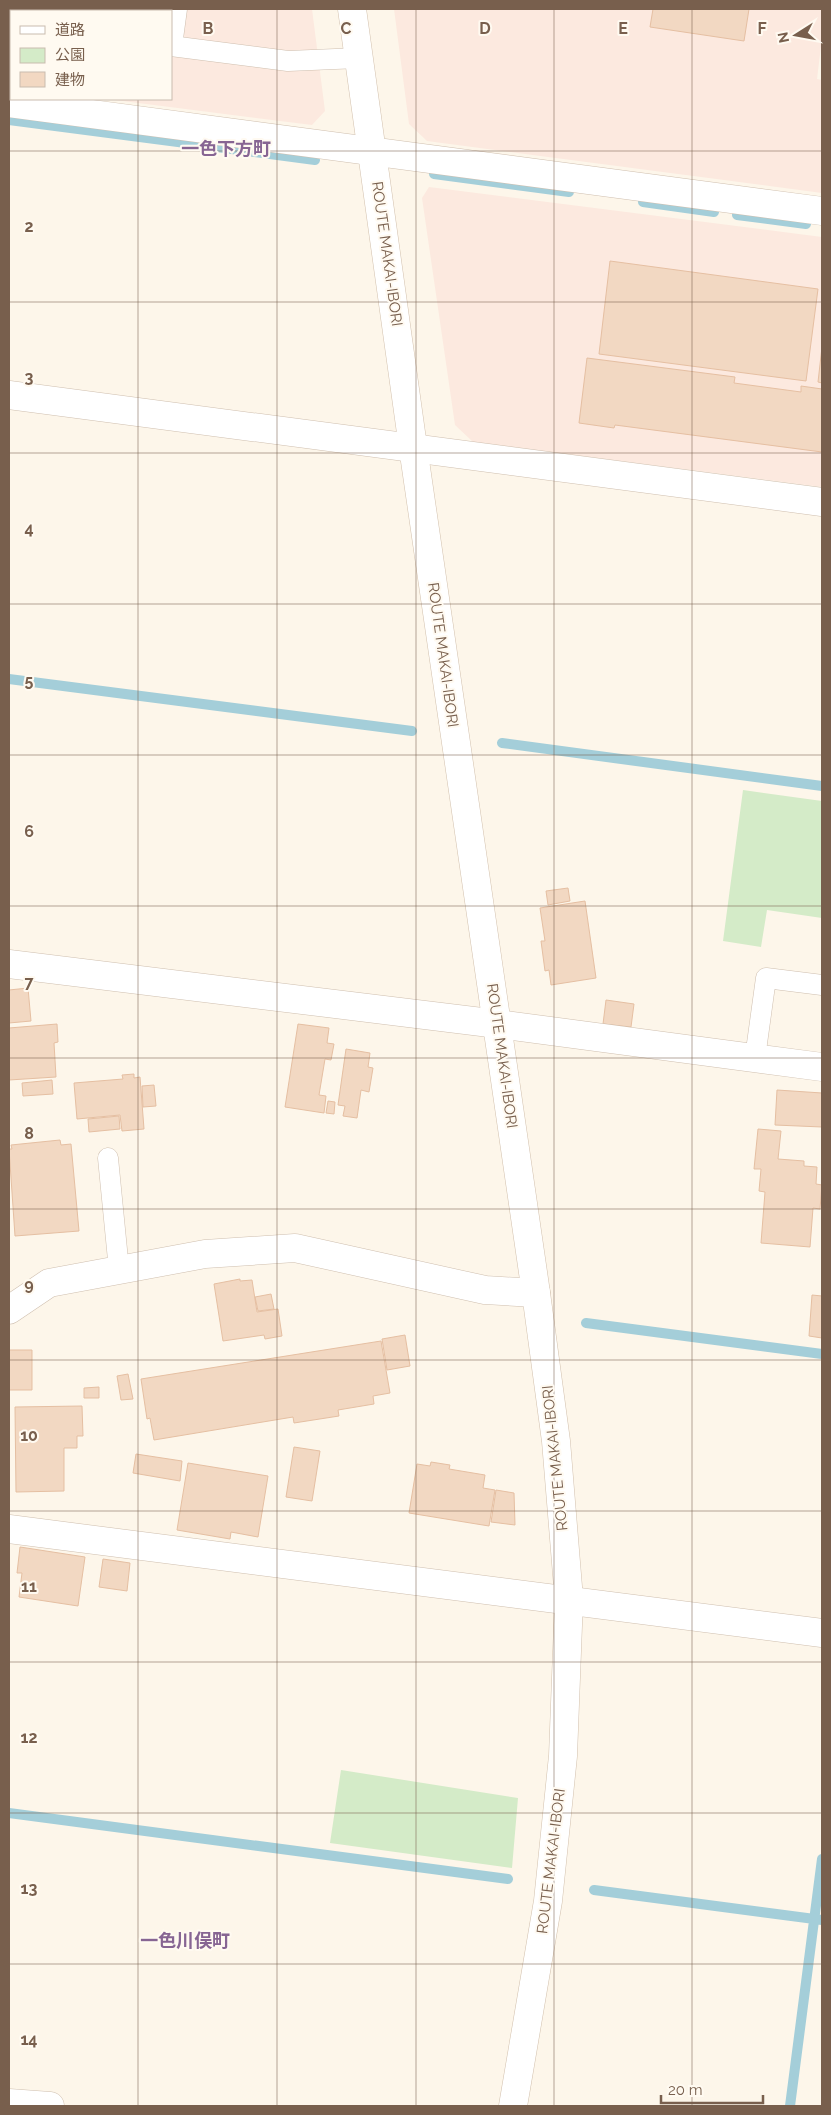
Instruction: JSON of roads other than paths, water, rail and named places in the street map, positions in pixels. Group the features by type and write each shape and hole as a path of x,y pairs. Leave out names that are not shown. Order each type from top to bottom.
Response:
{"street":[{"name":"ROUTE MAKAI-IBORI","path":"352,9 413,447 536,1293 556,1441 569,1599 563,1756 548,1901 513,2106"},
{"path":"9,103 822,211"},
{"path":"9,395 822,502"},
{"path":"9,964 498,1024 822,1067"},
{"path":"11,1304 50,1283 205,1254 295,1248 485,1290 536,1293"},
{"path":"9,1529 822,1632"},
{"path":"9,2103 50,2106"}],"lane":[{"path":"177,9 172,46 288,61 359,58"},
{"path":"755,1058 766,978 822,986"},
{"path":"108,1158 119,1270"}],"waterway":[{"path":"9,120 315,160"},
{"path":"434,174 569,192"},
{"path":"643,202 714,212"},
{"path":"737,215 806,224"},
{"path":"9,679 412,731"},
{"path":"502,743 822,786"},
{"path":"586,1323 822,1354"},
{"path":"9,1813 508,1879"},
{"path":"790,2106 822,1859"},
{"path":"594,1890 822,1920"}],"district":[{"name":"一色下方町","path":"226,149"},
{"name":"一色川俣町","path":"185,1941"}]}
